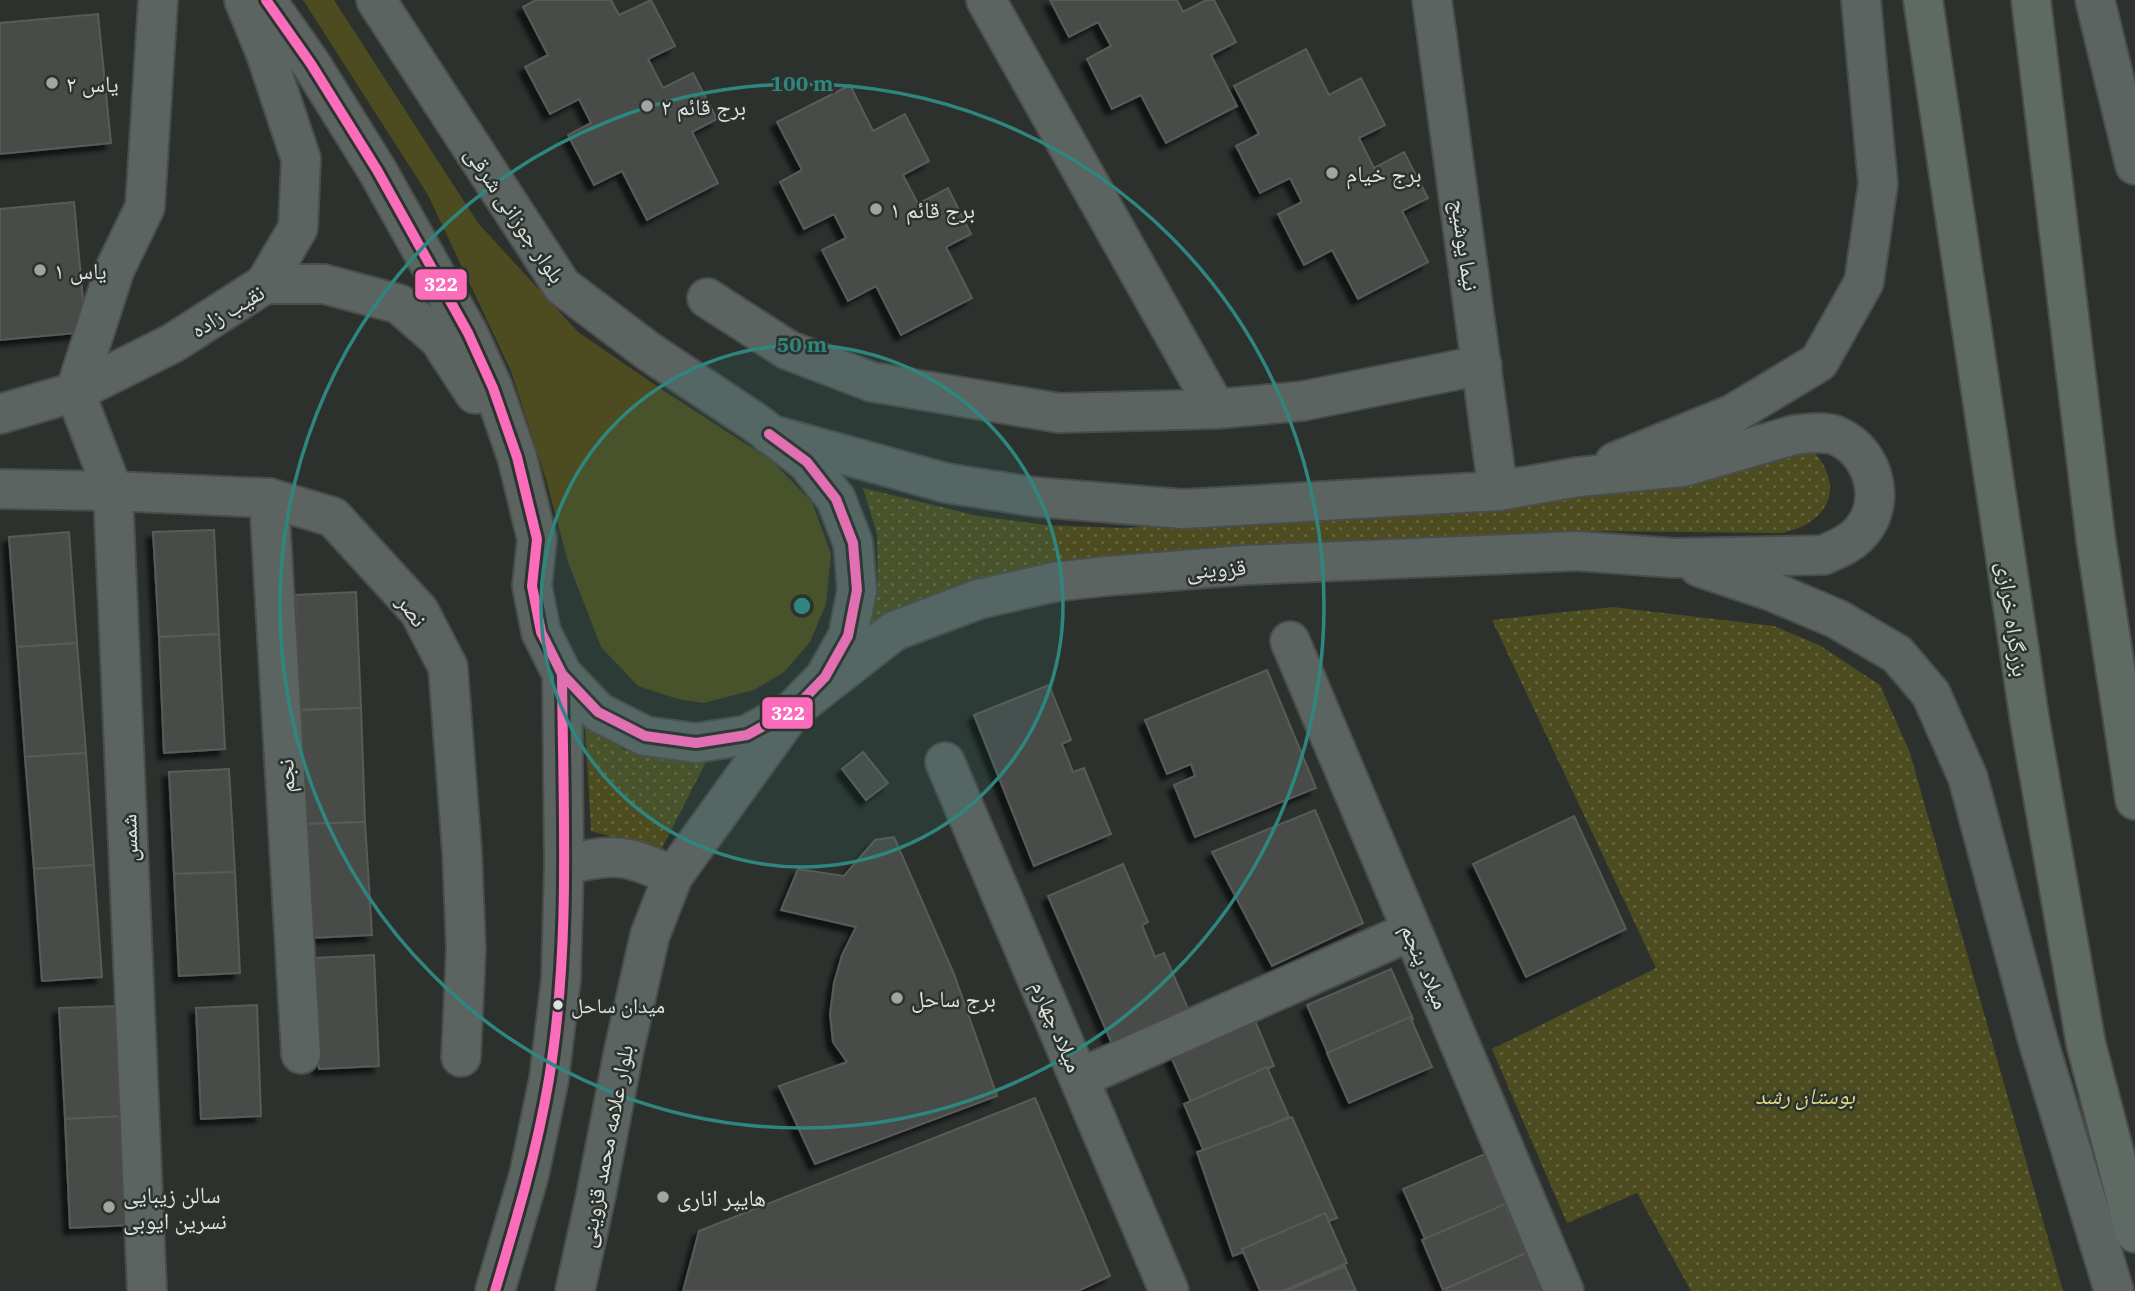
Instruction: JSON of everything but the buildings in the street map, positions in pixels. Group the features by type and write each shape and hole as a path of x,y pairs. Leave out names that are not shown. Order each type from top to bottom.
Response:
{"highway":[{"name":"بزرگراه خرازی","path":"1923,0 2034,749 2086,1044 2135,1233"},
{"path":"2031,0 2096,541 2135,800"}],"street":[{"path":"75,392 115,269 145,207 158,0"},
{"path":"244,0 266,54 301,159 298,228 265,284"},
{"path":"266,0 311,64 377,170 468,333 493,388 517,457 537,539 532,586 538,621 562,674 598,712 645,736 696,743 747,735 793,710 825,677 848,636 857,590 853,543 836,499 807,462 769,435"},
{"name":"بلوار جوزانی شرقی","path":"376,0 562,286 648,351 756,423 769,435"},
{"path":"986,0 1216,409"},
{"name":"نیما یوشیج","path":"1432,0 1498,491"},
{"path":"1578,477 1733,414 1819,362 1864,282 1878,184 1861,0"},
{"path":"2095,0 2134,159"},
{"name":"نقیب زاده","path":"0,414 75,392 173,343 265,284 324,284 399,304 439,339 517,457"},
{"path":"707,298 788,350 872,382 1059,413 1216,409 1303,401 1482,365"},
{"name":"شمس","path":"75,392 113,491 147,1291"},
{"path":"769,435 946,483 1037,497 1183,509 1498,491 1578,477 1683,467 1813,432 1835,435 1853,444 1866,459 1875,499 1870,518 1859,534 1845,546 1824,555 1674,558"},
{"name":"نصر","path":"0,489 269,498 333,517 419,611 448,667 462,852 466,949 461,1057"},
{"name":"نجم","path":"269,498 301,1054"},
{"name":"قزوینی","path":"793,710 894,631 979,599 1054,582 1234,566 1577,551 1674,558"},
{"path":"1674,558 1772,591 1837,619 1897,654 1931,694 1968,778 2038,1041 2114,1291"},
{"name":"میلاد پنجم","path":"1290,641 1564,1291"},
{"path":"489,1285 529,1175 549,1079 561,979 564,865 562,674"},
{"name":"بلوار علامه محمد قزوینی","path":"575,1291 650,935 673,876 793,710"},
{"name":"میلاد چهارم","path":"945,762 1169,1291"},
{"path":"564,865 609,856 627,857 673,876"},
{"path":"1080,1077 1411,930"}],"green space":[{"path":"303,0 334,0 478,223 578,332 772,461 812,502 831,554 826,604 810,642 784,672 754,690 703,703 678,699 638,686 601,647 568,562 546,479 511,371 428,195"},
{"path":"1807,445 1816,454 1828,475 1829,497 1817,517 1784,533 1594,531 1079,561 1033,566 871,625 878,587 877,534 863,488 978,516 1046,525 1123,528 1540,503 1640,478"},
{"name":"بوستان رشد","path":"1613,607 1774,626 1819,645 1880,685 1910,753 2063,1291 1691,1291 1637,1193 1567,1223 1492,1049 1656,968 1492,620"},
{"path":"585,723 624,750 673,761 709,756 661,850 591,831"}],"transit line":[{"name":"322","path":"266,0 311,64 377,170 468,333 493,388 517,457 537,539 532,586 541,632 562,674 598,712 645,736 696,743 747,735 793,710 825,677 848,636 857,590 853,543 836,499 807,462 769,434"},
{"name":"322","path":"495,1291 538,1133 556,1029 564,877 562,674"}],"place":[{"name":"یاس ۲","path":"52,83"},
{"name":"برج قائم ۲","path":"647,106"},
{"name":"برج خیام","path":"1332,173"},
{"name":"برج قائم ۱","path":"876,209"},
{"name":"یاس ۱","path":"40,270"},
{"name":"برج ساحل","path":"897,998"},
{"name":"میدان ساحل","path":"558,1005"},
{"name":"هايپر اناری","path":"663,1197"},
{"name":"سالن زیبایی نسرین ایوبی","path":"109,1207"}]}
